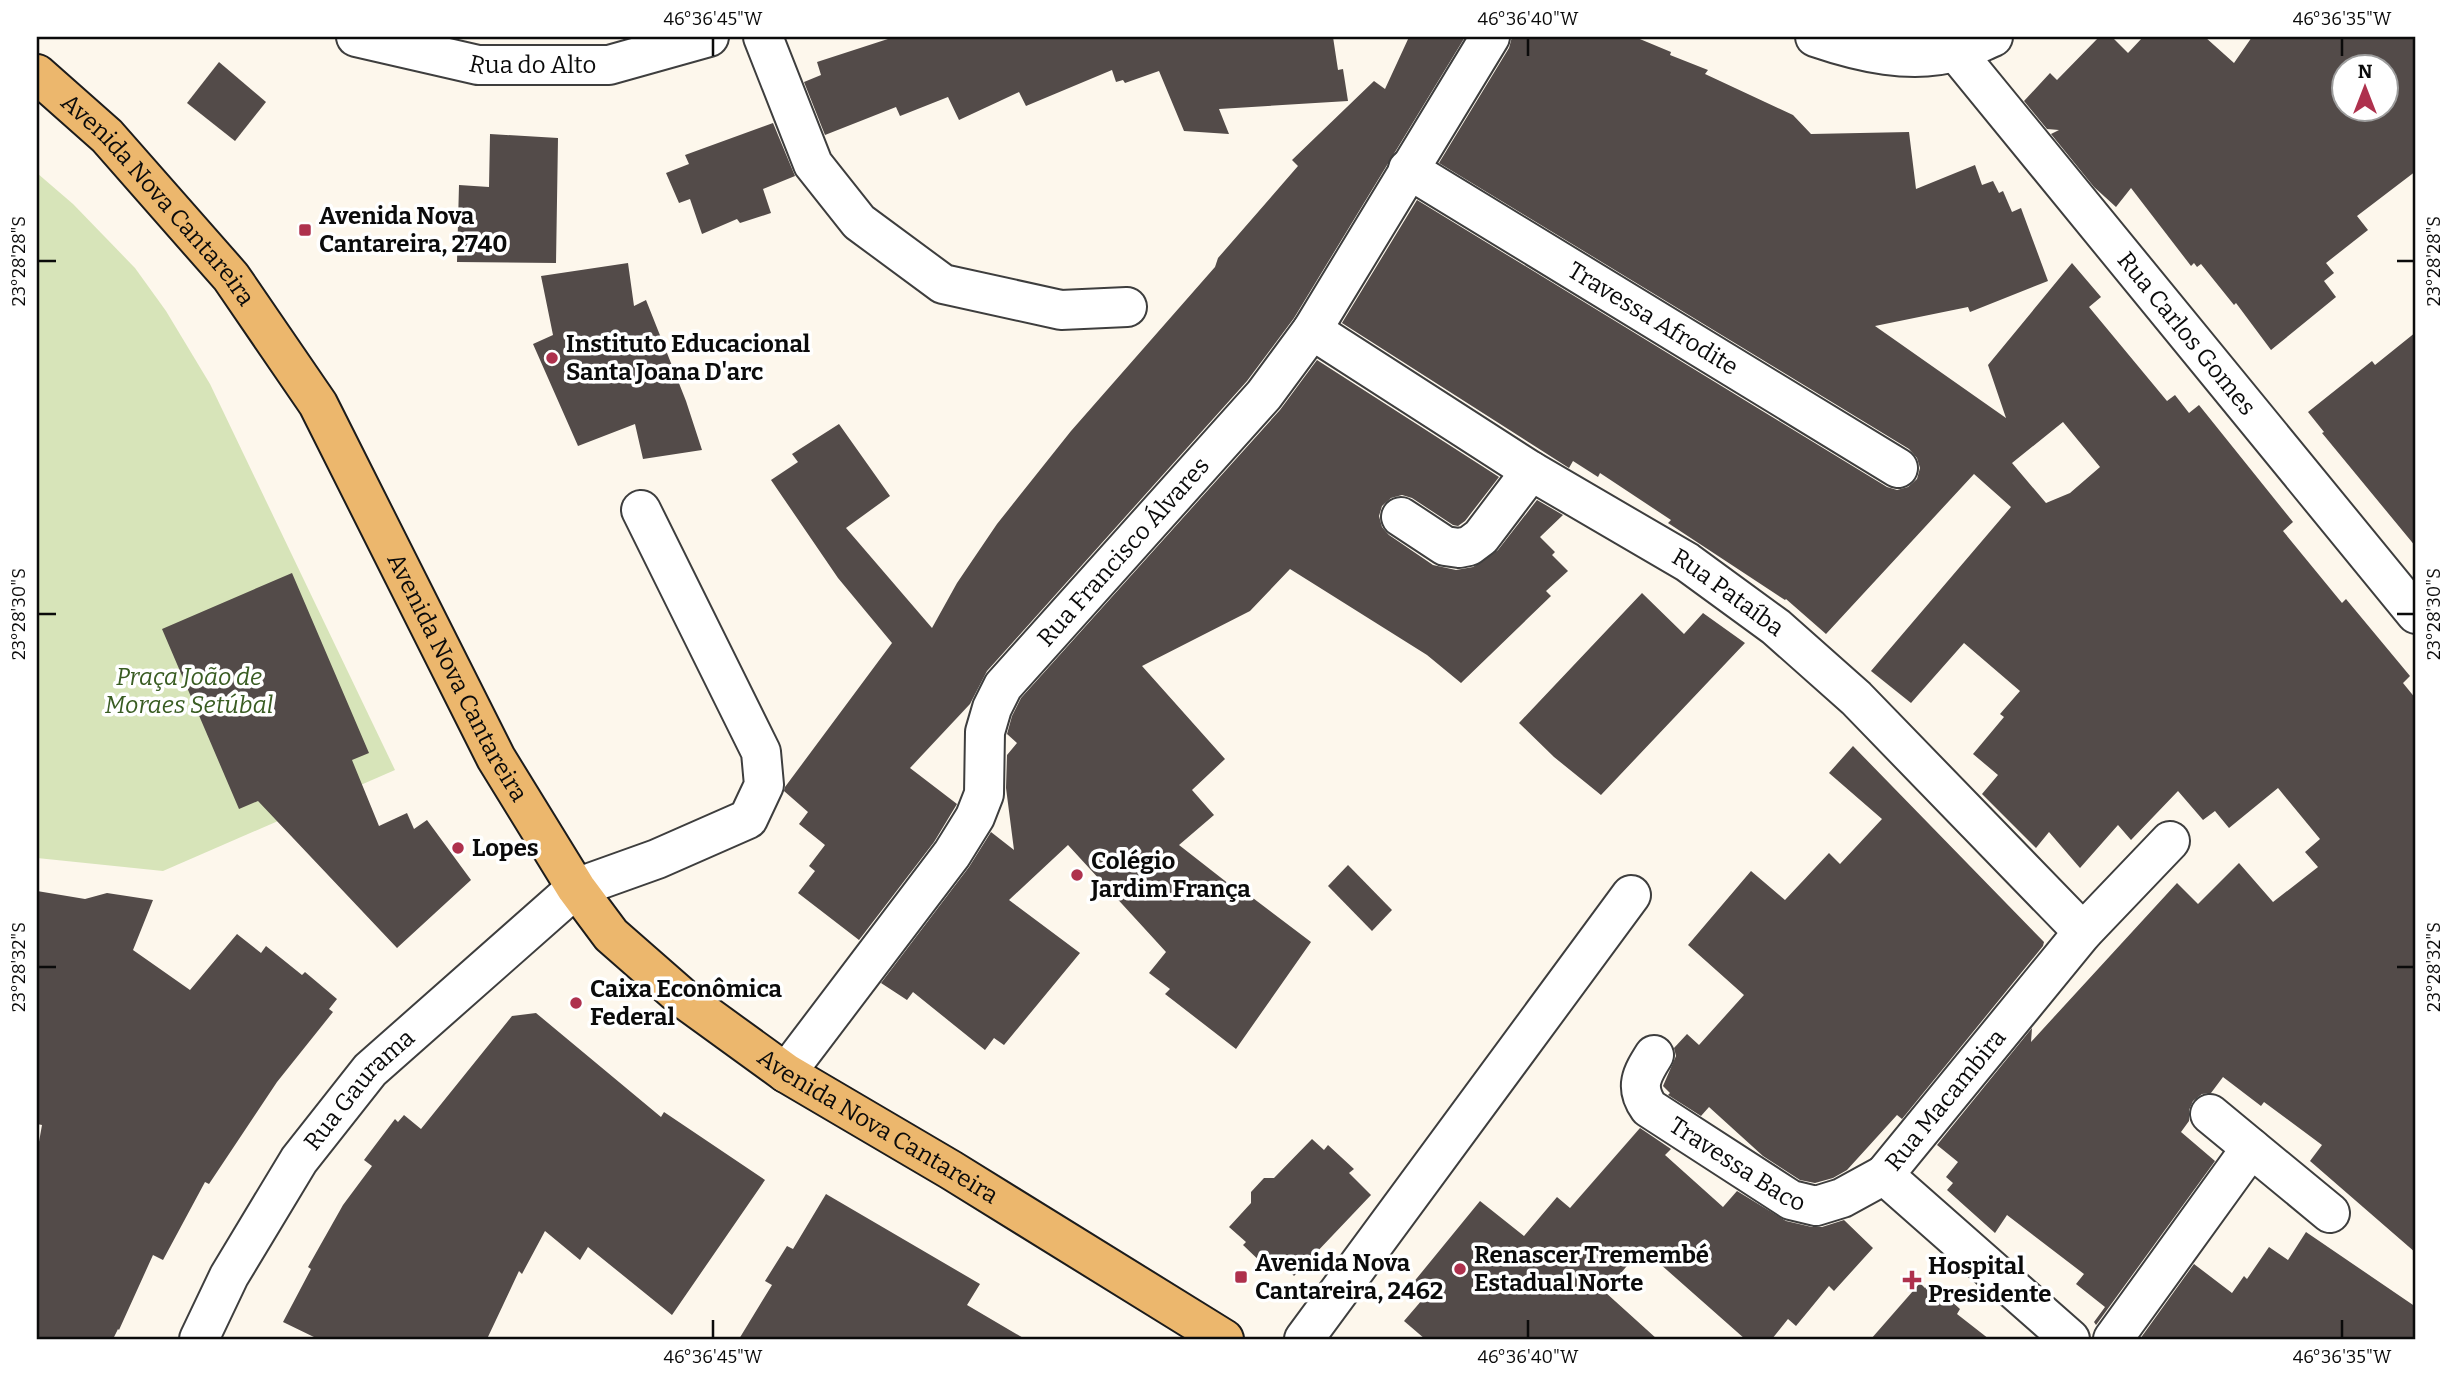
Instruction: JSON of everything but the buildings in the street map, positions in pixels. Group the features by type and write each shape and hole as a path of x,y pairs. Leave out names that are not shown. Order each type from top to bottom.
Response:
{"main road":[{"name":"Avenida Nova Cantareira","path":"39,79 107,136 231,277 318,404 496,758 576,888 611,935 684,999 786,1073 951,1170 1224,1339"}],"street":[{"name":"Rua do Alto","path":"356,37 478,65 609,65 709,37"},
{"path":"763,37 813,164 859,222 943,284 1061,310 1127,307"},
{"name":"Rua Francisco Álvares","path":"786,1073 952,854 975,817 984,794 985,732 992,708 1003,686 1264,395 1312,330 1490,37"},
{"path":"1815,37 1840,46 1911,58 1956,52 1993,37"},
{"name":"Rua Carlos Gomes","path":"1956,52 2411,598"},
{"name":"Travessa Afrodite","path":"1408,169 1898,468"},
{"name":"Rua Pataíba","path":"1312,330 1531,471 1687,562 1776,627 1856,698 2082,932"},
{"path":"1401,517 1445,546 1469,546 1482,537 1531,471"},
{"path":"576,888 657,859 748,819 764,785 761,752 641,510"},
{"name":"Rua Macambira","path":"2070,1339 1884,1175 2082,932 2170,841"},
{"name":"Rua Gaurama","path":"200,1339 229,1276 299,1160 370,1070 576,888"},
{"path":"1304,1339 1631,895"},
{"name":"Travessa Baco","path":"1654,1055 1644,1072 1641,1084 1641,1096 1649,1108 1791,1200 1816,1206 1842,1198 1884,1175"},
{"path":"2210,1114 2330,1213"},
{"path":"2113,1339 2251,1148"}],"green space":[{"name":"Praça João de Moraes Setúbal","path":"37,173 73,204 135,268 166,311 210,384 395,770 163,871 37,858"}],"place":[{"name":"Avenida Nova Cantareira, 2740","path":"305,230"},
{"name":"Instituto Educacional Santa Joana D'arc","path":"552,358"},
{"name":"Lopes","path":"458,848"},
{"name":"Colégio Jardim França","path":"1077,875"},
{"name":"Caixa Econômica Federal","path":"576,1003"},
{"name":"Renascer Tremembé Estadual Norte","path":"1460,1269"},
{"name":"Avenida Nova Cantareira, 2462","path":"1241,1277"},
{"name":"Hospital Presidente","path":"1912,1280"}]}
